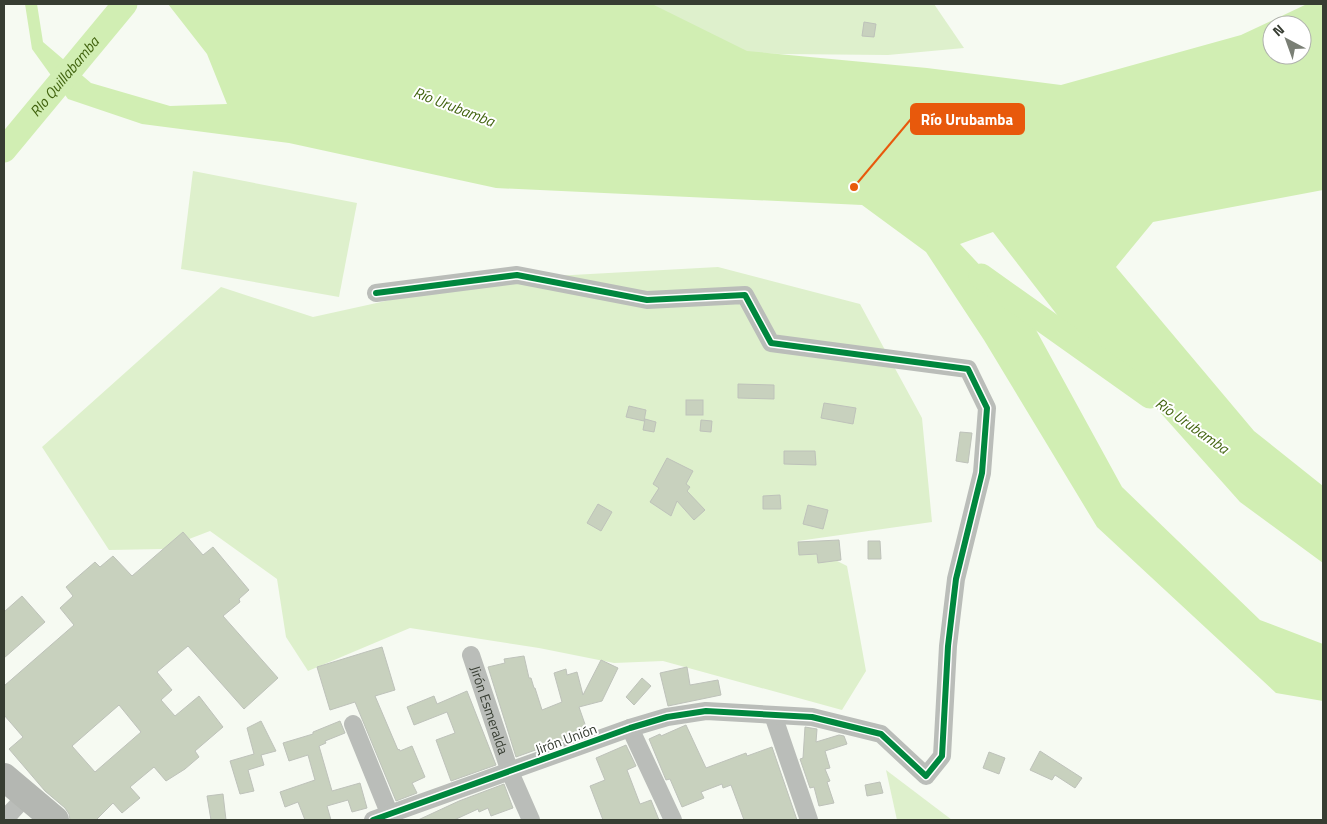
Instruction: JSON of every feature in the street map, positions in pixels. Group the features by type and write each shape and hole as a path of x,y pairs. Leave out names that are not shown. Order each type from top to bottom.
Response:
{"highway":[{"path":"4,777 18,807 55,820"}],"street":[{"name":"Jirón Unión","path":"376,293 517,275 647,300 745,295 770,342 968,369 987,408 982,473 956,579 948,646 942,756 926,776 881,734 812,717 706,711 667,717 630,728 385,818"},
{"name":"Jirón Esmeralda","path":"472,655 510,772 531,820"},
{"path":"773,715 809,820"},
{"path":"353,724 385,818"},
{"path":"630,728 674,820"}],"shaded area":[{"path":"555,4 934,4 964,48 888,55 781,54 647,48"},
{"path":"193,171 357,203 339,297 181,269"},
{"path":"718,267 860,304 922,418 932,522 798,541 847,566 866,671 842,710 663,661 614,663 539,648 410,628 308,671 286,637 277,579 210,531 163,549 109,550 42,447 221,287 313,317 481,280"},
{"path":"886,770 952,820 897,820"}],"water":[{"path":"25,4 37,4 43,42 91,83 170,106 227,104 207,54 168,4 652,4 747,51 927,68 1061,85 1241,35 1262,25 1262,65 1312,65 1312,15 1284,15 1307,4 1323,4 1323,190 1153,222 1116,267 1254,431 1323,486 1323,563 1240,502 1158,410 1058,316 993,232 960,244 1030,319 1122,487 1260,620 1323,644 1323,701 1276,693 1097,527 984,340 926,252 862,205 496,188 289,143 142,124 68,99 32,49"}],"building":[{"path":"864,22 876,24 874,37 862,36"},
{"path":"738,384 774,385 774,399 738,398"},
{"path":"686,400 703,400 703,415 686,415"},
{"path":"824,403 856,408 853,424 821,418"},
{"path":"629,406 646,410 644,421 626,417"},
{"path":"645,419 656,422 654,432 643,430"},
{"path":"701,420 712,421 711,432 700,431"},
{"path":"960,432 972,433 968,463 956,461"},
{"path":"784,451 815,451 816,465 784,464"},
{"path":"667,458 693,471 686,484 690,487 687,491 705,510 694,520 677,501 671,516 650,502 659,488 653,484"},
{"path":"780,495 781,509 763,509 763,496"},
{"path":"598,504 612,512 601,531 587,523"},
{"path":"808,505 828,510 823,529 803,524"},
{"path":"183,532 203,555 213,547 249,590 239,599 240,602 223,616 278,678 244,709 188,646 157,672 172,690 161,700 175,716 199,696 223,727 195,751 199,757 185,769 166,781 154,767 130,787 140,798 122,813 113,803 96,820 70,820 65,808 45,791 9,749 23,737 4,715 4,686 74,625 60,608 73,596 66,587 95,562 100,567 113,556 132,576","holes":["119,705 141,732 95,772 72,746"]},
{"path":"839,540 841,560 818,563 817,554 799,555 798,542"},
{"path":"868,541 880,541 881,559 868,559"},
{"path":"22,596 45,622 4,658 4,612"},
{"path":"382,647 395,690 375,696 398,750 400,751 412,746 425,777 412,783 417,793 396,801 355,702 330,710 317,667"},
{"path":"524,656 529,678 531,678 542,710 562,702 554,673 566,669 567,675 577,672 583,695 601,660 618,668 602,701 579,707 587,730 586,732 516,757 488,667 505,663 504,659"},
{"path":"687,667 690,685 718,680 721,695 668,706 660,673"},
{"path":"642,678 651,686 634,705 626,697"},
{"path":"467,691 496,765 451,781 436,740 455,733 447,712 414,725 407,707 434,696 437,704"},
{"path":"261,721 276,751 261,755 264,765 248,770 254,791 240,794 230,761 254,754 247,728"},
{"path":"340,721 345,733 325,741 326,743 319,746 332,791 360,783 367,808 352,812 348,800 327,806 331,820 305,820 298,802 285,807 280,792 315,780 308,755 289,761 283,743 313,734 313,732"},
{"path":"686,725 706,768 746,753 747,756 772,747 797,820 744,820 731,785 723,788 722,784 701,792 704,798 682,807 670,779 666,780 649,739"},
{"path":"805,727 817,729 816,742 839,735 844,736 847,744 825,751 830,768 825,769 830,781 827,782 834,803 819,806 814,787 810,788 800,759 803,758"},
{"path":"626,745 636,766 627,770 640,804 651,800 659,820 603,820 590,786 605,780 596,758"},
{"path":"1040,751 1082,778 1075,788 1055,775 1052,780 1030,770"},
{"path":"989,752 1005,758 999,774 983,768"},
{"path":"880,782 883,793 867,796 865,785"},
{"path":"504,784 513,808 491,816 488,808 479,812 478,809 454,820 418,820 459,801"},
{"path":"223,794 226,820 211,820 207,796"}],"waterway":[{"name":"RIo Quillabamba","path":"4,150 125,4"},
{"name":"Río Urubamba","path":"981,276 1150,396"}],"cycle path":[{"path":"373,820 630,728 667,717 706,711 812,717 881,734 926,776 942,756 948,646 956,579 982,473 987,408 968,369 771,343 745,295 647,300 517,275 376,293"}],"place":[{"name":"Río Urubamba","path":"854,187"}]}
